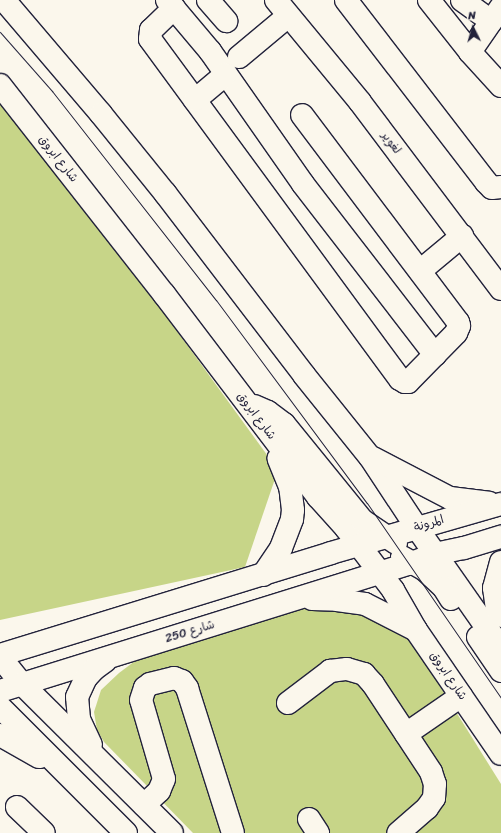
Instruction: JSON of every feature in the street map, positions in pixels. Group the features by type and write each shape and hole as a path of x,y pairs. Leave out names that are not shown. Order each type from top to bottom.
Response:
{"street":[{"path":"4,0 101,114 165,193 304,375 370,457 417,528 501,648"},
{"path":"208,0 226,22"},
{"path":"346,0 486,182 492,188 501,187"},
{"path":"429,0 470,52 501,86"},
{"path":"462,0 496,14 470,52"},
{"path":"302,115 456,318 459,326 456,333 435,355 408,382 400,379 195,100 149,36 151,30 171,4 210,51 304,184 435,355"},
{"path":"238,57 282,8"},
{"name":"لغوير","path":"282,8 360,102 501,289"},
{"path":"195,100 226,74"},
{"name":"شارع ابروق","path":"0,85 159,288 318,497 346,528 358,546 393,590 416,630 501,754"},
{"path":"420,271 462,236"},
{"path":"247,404 268,412 284,424 362,520 387,538 407,548 435,554"},
{"path":"262,575 281,548 292,519 293,510 290,487 270,434"},
{"path":"370,457 450,498 500,504"},
{"name":"المرونة","path":"358,546 500,504"},
{"path":"380,573 435,554 464,548 501,537"},
{"path":"172,833 22,684 0,656 358,546 391,553 413,562 426,570 444,588 501,671"},
{"path":"501,562 494,588 498,609 501,616"},
{"name":"شارع 250","path":"0,691 380,573"},
{"path":"293,600 337,600 365,604 416,630"},
{"path":"101,761 84,733 79,719 77,697 86,678 94,669 126,652"},
{"path":"288,703 330,671 347,669 364,674 431,772 435,784 434,798 427,808 398,833"},
{"path":"144,805 159,791 164,779 141,700 145,688 150,684 174,678 182,681 187,688 232,833"},
{"path":"406,734 461,696"},
{"path":"0,707 69,774 126,833"},
{"path":"0,735 69,774"},
{"path":"17,807 44,833"}],"green space":[{"path":"0,103 73,188 278,470 245,567 0,620"},
{"path":"333,604 386,622 413,643 501,784 501,833 193,833 104,742 97,730 94,712 101,690 119,673 135,661 292,609"}],"tram line":[{"path":"0,32 52,91 216,300 367,503 501,698"}]}
